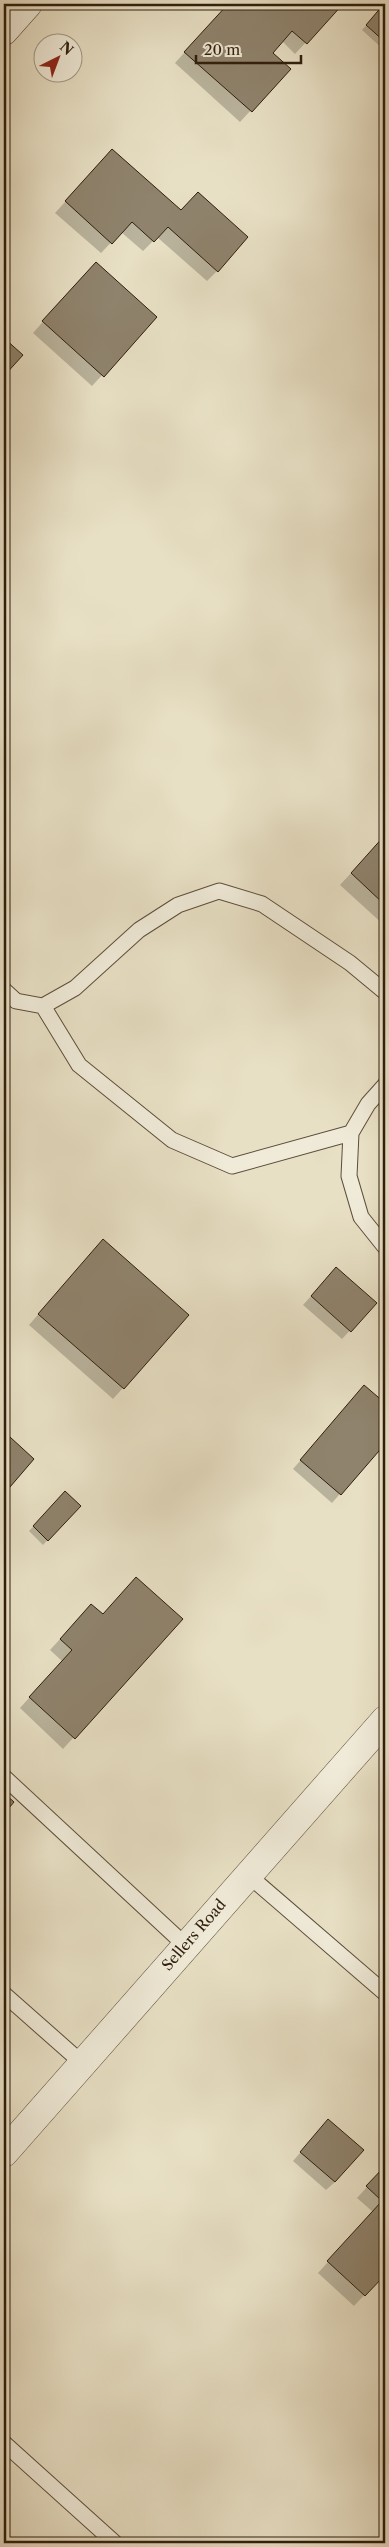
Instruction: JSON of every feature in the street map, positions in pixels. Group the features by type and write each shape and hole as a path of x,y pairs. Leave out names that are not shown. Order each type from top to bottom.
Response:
{"street":[{"path":"4,31 28,4"},
{"name":"Sellers Road","path":"4,2153 385,1720"}],"lane":[{"path":"4,990 16,1001 43,1006 75,988 139,930 178,905 219,892 262,904 350,964 385,992"},
{"path":"43,1006 79,1066 172,1140 232,1166 351,1133"},
{"path":"385,1085 368,1104 351,1133 348,1176 361,1217 385,1247"},
{"path":"4,1777 185,1946"},
{"path":"248,1874 385,1993"},
{"path":"4,1994 82,2063"},
{"path":"4,2442 115,2543"}],"building":[{"path":"228,4 343,4 307,44 292,31 273,53 291,69 252,112 184,52"},
{"path":"383,5 385,7 385,42 366,25"},
{"path":"112,149 181,210 198,192 248,237 218,272 168,227 154,242 132,222 112,244 65,201"},
{"path":"96,262 157,317 104,377 42,321"},
{"path":"4,338 23,355 4,376"},
{"path":"385,835 385,905 351,873"},
{"path":"103,1239 189,1315 124,1389 38,1314"},
{"path":"336,1267 377,1303 351,1332 311,1296"},
{"path":"364,1385 385,1403 385,1444 341,1495 300,1460"},
{"path":"10,1437 34,1459 4,1494 4,1444"},
{"path":"65,1491 81,1506 48,1541 33,1526"},
{"path":"136,1577 183,1619 75,1739 29,1697 72,1650 60,1639 91,1604 103,1614"},
{"path":"4,1793 14,1802 4,1814"},
{"path":"328,2119 364,2150 335,2182 300,2152"},
{"path":"385,2166 385,2275 365,2296 327,2261 382,2201 366,2186"}]}
